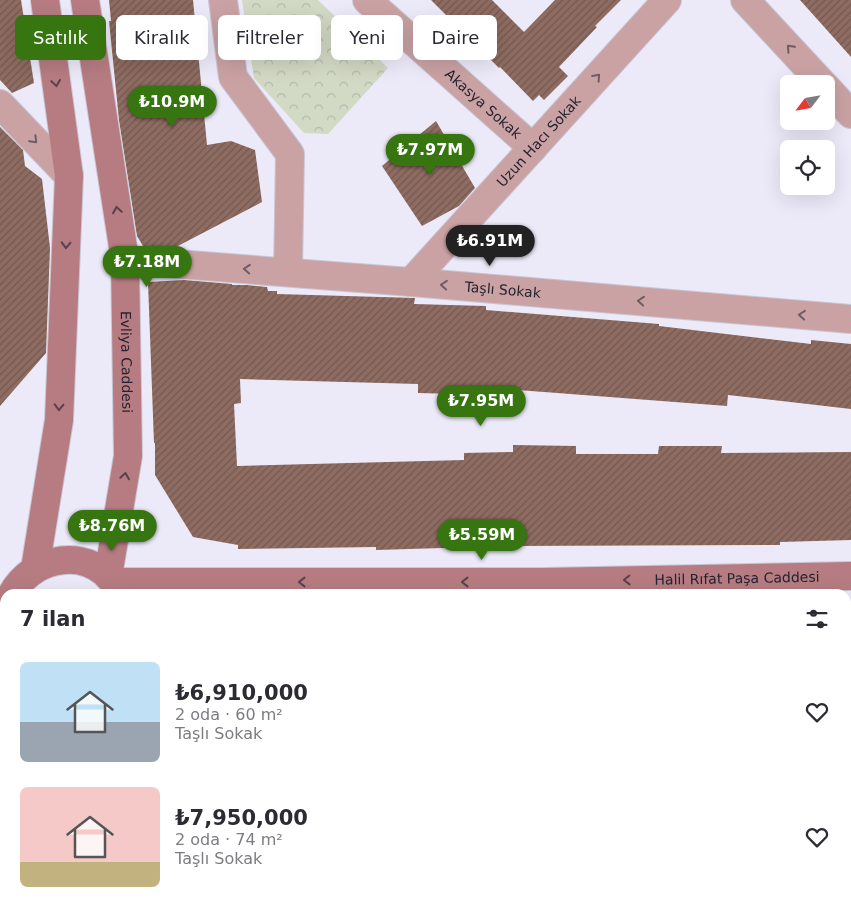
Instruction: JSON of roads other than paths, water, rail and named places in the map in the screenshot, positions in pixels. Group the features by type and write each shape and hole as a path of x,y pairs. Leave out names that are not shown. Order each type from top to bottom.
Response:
{"main road":[{"path":"24,580 59,420 69,176 45,0"},
{"name":"Evliya Caddesi","path":"85,0 125,260 128,456 114,584"},
{"path":"24,580 45,564 54,561 75,560 103,571 114,584"},
{"name":"Halil Rıfat Paşa Caddesi","path":"114,584 543,582 851,576"}],"street":[{"path":"223,0 233,77 290,154 288,272"},
{"name":"Akasya Sokak","path":"368,0 533,148"},
{"name":"Uzun Hacı Sokak","path":"411,282 667,0"},
{"path":"745,0 815,75"},
{"path":"835,97 851,114"},
{"path":"0,104 69,176"},
{"name":"Taşlı Sokak","path":"125,260 851,319"},
{"path":"0,587 24,580"}]}
